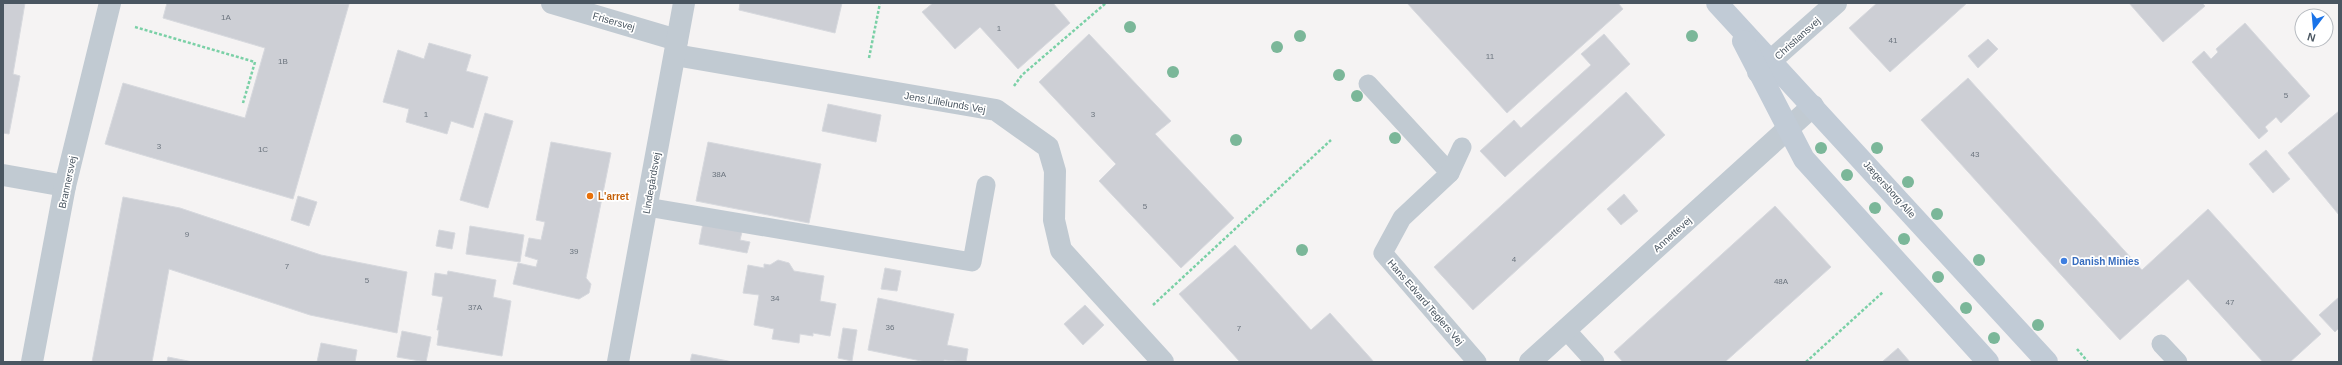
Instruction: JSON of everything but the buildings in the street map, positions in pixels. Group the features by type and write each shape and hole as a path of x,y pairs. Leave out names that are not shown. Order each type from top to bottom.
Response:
{"street":[{"name":"Frisersvej","path":"552,3 676,47"},
{"name":"Lindegårdsvej","path":"618,362 684,3"},
{"name":"Christiansvej","path":"1765,67 1836,3"},
{"name":"Brannersvej","path":"32,362 65,186 108,11"},
{"name":"Jægersborg Alle","path":"1724,11 1765,67 1813,106 2047,362"},
{"name":"Jens Lillelunds Vej","path":"676,47 864,87 996,110 1048,148 1055,171 1054,220 1061,250 1163,362"},
{"name":"Jægersborg Alle","path":"1765,67 1787,130 1804,159 1988,362"},
{"name":"Annettevej","path":"1530,362 1813,106"},
{"path":"3,174 65,186"}],"lane":[{"path":"1368,84 1450,173"},
{"name":"Hans Edvard Teglers Vej","path":"1462,147 1450,173 1402,218 1383,252 1478,362"},
{"path":"647,207 972,262 986,185"},
{"path":"1566,330 1595,362"},
{"path":"2161,344 2178,362"}],"path":[{"path":"864,87 880,3"},
{"path":"996,110 1022,75 1106,3"},
{"path":"108,11 254,62 243,103"},
{"path":"1130,326 1331,140"},
{"path":"1806,362 1906,271"}],"place":[{"name":"L'arret","path":"590,196"},
{"name":"Danish Minies","path":"2064,261"}]}
